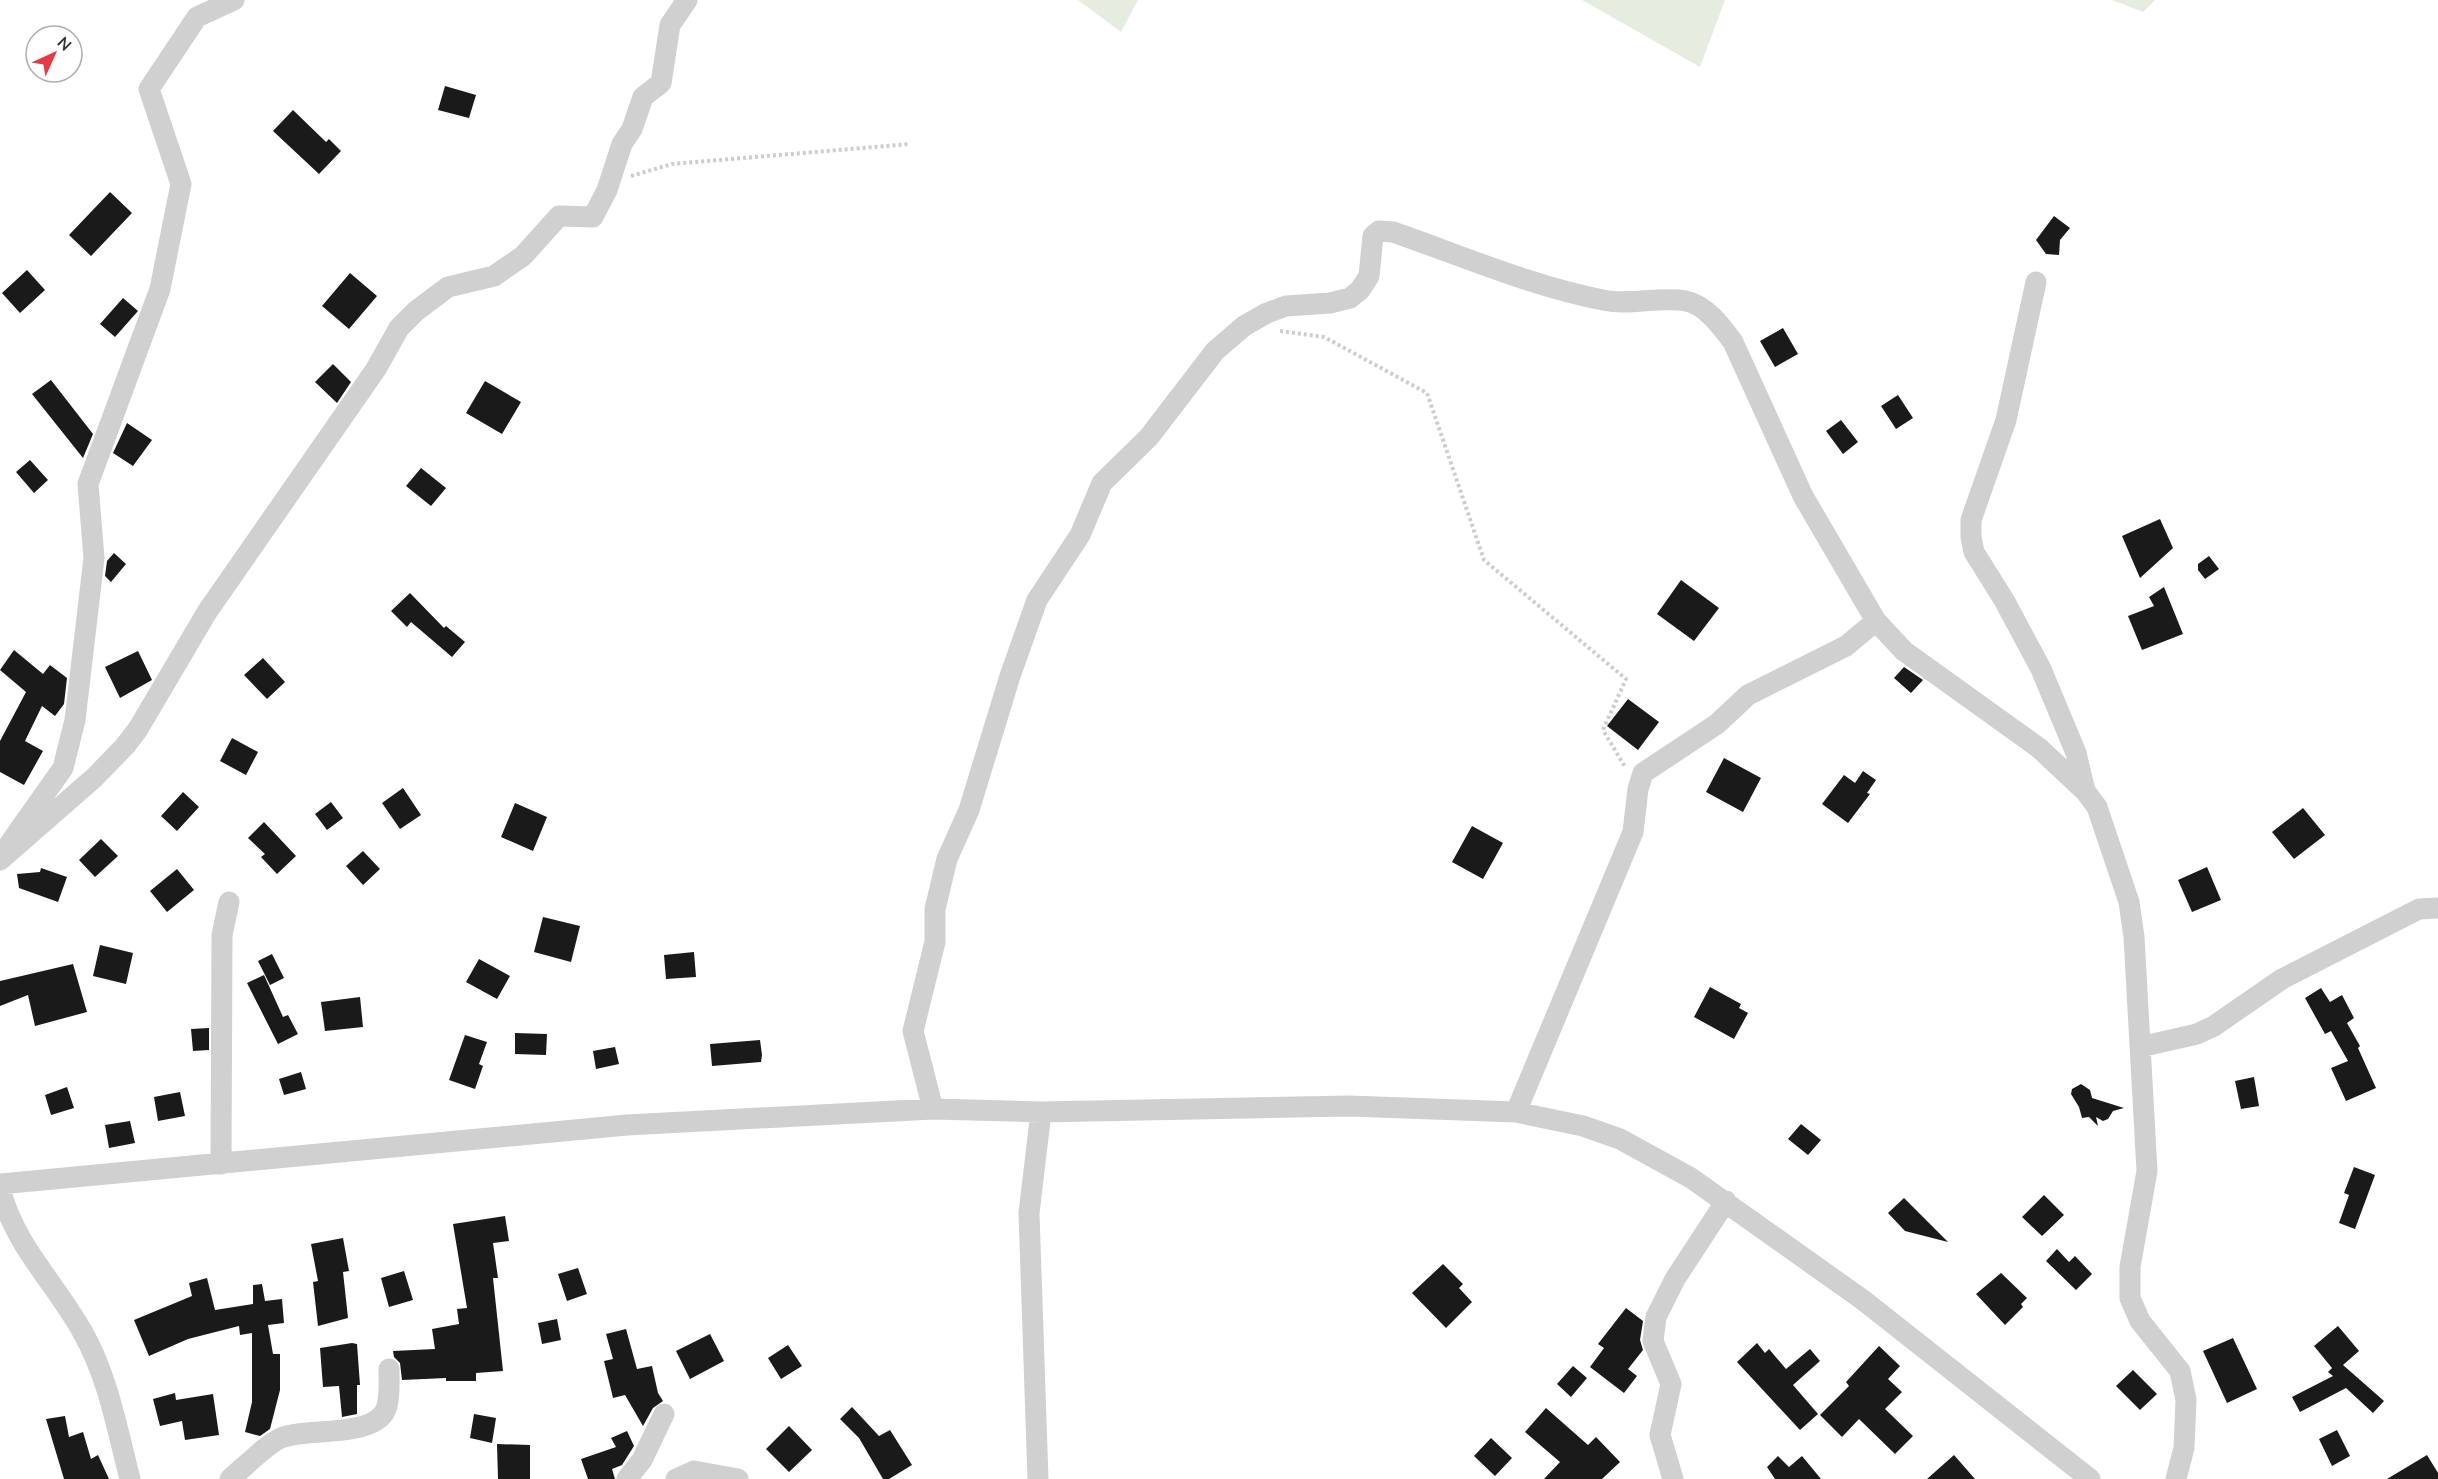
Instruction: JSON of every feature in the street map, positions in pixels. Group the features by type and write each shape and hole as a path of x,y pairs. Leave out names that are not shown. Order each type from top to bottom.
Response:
{"street":[{"path":"0,858 63,768 75,720 94,558 88,484 160,289 181,184 149,89 197,17 234,0"},
{"path":"0,858 95,777 138,729 207,612 376,369 399,328 447,287 494,276 523,256 559,216 593,218 607,190 622,144 632,129 643,97 661,83 670,25 687,0"},
{"path":"933,1109 913,1031 935,942 936,909 947,859 969,810 1010,676 1037,600 1080,536 1102,483 1149,438 1215,351 1244,326 1267,313 1286,306 1330,303 1350,298 1360,290 1369,276 1373,236 1379,231 1393,232 1578,295 1606,301 1687,301 1720,325 1734,342 1803,496 1876,621 1904,651 1941,680 1998,717 2039,748 2085,791 2097,807 2109,836 2129,902 2134,937 2147,1171 2130,1268 2130,1298 2140,1321 2180,1371 2186,1400 2184,1448 2176,1479"},
{"path":"2036,282 2006,420 1971,520 1971,537 1974,552 2004,600 2062,715 2076,753 2085,791"},
{"path":"1516,1112 1633,832 1642,773 1716,724 1748,695 1846,646 1876,621"},
{"path":"221,1164 222,935 229,902"},
{"path":"2140,1047 2197,1034 2214,1026 2282,979 2419,909 2438,908"},
{"path":"0,1184 627,1125 933,1109 1041,1112 1349,1106 1516,1112 1583,1126 1620,1139 1659,1158 1726,1201 1863,1300 2090,1479"},
{"path":"1038,1479 1029,1214 1041,1112"},
{"path":"0,1188 4,1204 19,1237 82,1330 102,1373 130,1479"},
{"path":"1673,1479 1660,1435 1671,1384 1653,1341 1656,1317 1675,1279 1726,1201"},
{"path":"230,1479 280,1438 332,1429 352,1430 378,1419 387,1408 389,1369"},
{"path":"627,1479 642,1460 664,1414"},
{"path":"676,1479 694,1471 738,1479"}],"path":[{"path":"623,179 672,164 909,144"},
{"path":"1278,331 1324,338 1427,393 1484,560 1626,679 1603,730 1638,789"}],"shaded area":[{"path":"1078,0 1138,0 1121,32"},
{"path":"1582,0 1725,0 1700,67"},
{"path":"2112,0 2155,0 2143,12"}],"building":[{"path":"445,86 476,95 469,118 438,110"},
{"path":"293,110 326,142 329,139 341,151 319,174 273,131"},
{"path":"110,192 132,213 91,256 69,235"},
{"path":"2054,216 2070,228 2060,240 2059,255 2046,254 2036,240"},
{"path":"27,270 45,290 20,313 2,293"},
{"path":"350,273 377,296 349,329 322,306"},
{"path":"123,298 138,311 115,337 100,324"},
{"path":"1783,328 1798,354 1775,367 1760,341"},
{"path":"333,364 351,382 337,403 315,382"},
{"path":"51,380 93,434 83,458 32,394"},
{"path":"485,381 521,402 502,434 466,413"},
{"path":"1898,395 1913,418 1896,429 1881,406"},
{"path":"1841,420 1858,442 1843,454 1826,431"},
{"path":"127,423 152,440 133,466 113,453"},
{"path":"30,460 48,480 34,493 16,472"},
{"path":"421,468 446,488 431,506 406,486"},
{"path":"2160,519 2173,548 2140,578 2122,536"},
{"path":"114,553 126,564 111,582 105,576 107,561"},
{"path":"2209,556 2219,569 2205,579 2198,570 2198,564"},
{"path":"1681,580 1719,608 1694,641 1657,614"},
{"path":"2164,587 2183,634 2142,650 2128,616 2154,606 2149,597"},
{"path":"410,593 444,628 446,626 465,642 452,657 411,622 407,627 391,611"},
{"path":"14,650 43,674 50,665 67,678 64,704 55,716 42,706 25,741 43,751 24,785 0,772 0,741 26,692 0,670"},
{"path":"138,651 152,680 120,698 105,667"},
{"path":"263,658 285,682 267,699 244,675"},
{"path":"1904,667 1923,680 1911,693 1894,678"},
{"path":"1628,699 1659,722 1638,750 1607,726"},
{"path":"232,738 258,752 246,775 220,761"},
{"path":"1724,758 1761,778 1743,812 1706,792"},
{"path":"1863,771 1876,780 1867,793 1870,794 1848,823 1822,804 1844,775 1855,783"},
{"path":"403,788 421,815 400,829 382,803"},
{"path":"183,792 199,807 177,831 161,816"},
{"path":"331,802 343,818 327,830 315,814"},
{"path":"515,803 547,817 533,851 501,837"},
{"path":"2303,808 2325,835 2294,859 2272,832"},
{"path":"264,822 296,856 277,874 261,857 265,854 248,838"},
{"path":"1472,826 1503,843 1483,879 1452,862"},
{"path":"101,839 118,856 95,877 79,860"},
{"path":"363,851 380,869 363,885 346,866"},
{"path":"2207,867 2221,900 2192,912 2178,880"},
{"path":"41,868 67,877 58,902 19,888 17,874 40,872"},
{"path":"177,869 194,890 167,912 150,891"},
{"path":"543,917 580,926 571,962 534,952"},
{"path":"100,945 133,953 126,984 93,976"},
{"path":"694,952 696,977 666,979 664,955"},
{"path":"272,954 284,978 270,985 258,961"},
{"path":"479,959 510,976 497,999 466,982"},
{"path":"73,964 87,1012 35,1026 28,995 0,1006 0,981"},
{"path":"264,975 283,1017 288,1015 298,1034 278,1044 247,983"},
{"path":"1710,987 1741,1004 1739,1008 1748,1013 1734,1039 1694,1017"},
{"path":"2321,988 2330,1002 2342,995 2354,1018 2347,1023 2360,1046 2358,1048 2376,1088 2346,1101 2331,1068 2348,1061 2331,1031 2325,1034 2305,998"},
{"path":"360,997 363,1027 325,1031 321,1002"},
{"path":"209,1028 209,1050 193,1051 191,1029"},
{"path":"515,1033 547,1034 546,1055 515,1054"},
{"path":"465,1035 487,1042 479,1064 483,1066 475,1089 449,1080"},
{"path":"760,1040 761,1062 712,1066 710,1044"},
{"path":"615,1047 619,1064 596,1069 593,1051"},
{"path":"301,1072 306,1089 284,1095 279,1079"},
{"path":"2254,1077 2259,1106 2241,1109 2235,1081"},
{"path":"2081,1084 2090,1090 2092,1098 2124,1108 2113,1111 2108,1119 2103,1121 2096,1117 2098,1126 2089,1117 2082,1118 2079,1107 2071,1094 2072,1089"},
{"path":"67,1087 74,1108 51,1115 45,1095"},
{"path":"180,1092 185,1116 158,1121 154,1097"},
{"path":"130,1121 135,1143 109,1148 105,1125"},
{"path":"1801,1124 1821,1140 1808,1155 1788,1139"},
{"path":"2354,1167 2375,1175 2355,1229 2339,1223 2349,1195 2344,1193"},
{"path":"2044,1195 2064,1215 2042,1236 2022,1217"},
{"path":"1904,1198 1948,1242 1905,1231 1888,1213"},
{"path":"505,1216 509,1241 493,1243 498,1278 493,1278 503,1371 476,1373 476,1381 446,1381 446,1378 402,1380 400,1363 394,1357 393,1351 435,1349 432,1329 459,1324 457,1309 467,1308 453,1224"},
{"path":"343,1238 349,1271 343,1272 348,1318 318,1326 313,1282 318,1281 311,1244"},
{"path":"2057,1249 2069,1262 2075,1256 2092,1274 2076,1290 2046,1261"},
{"path":"1443,1264 1463,1284 1459,1288 1472,1302 1446,1328 1412,1293"},
{"path":"578,1268 587,1294 567,1301 558,1274"},
{"path":"404,1271 413,1300 389,1307 381,1278"},
{"path":"2001,1273 2027,1298 2021,1304 2023,1307 2005,1325 1976,1294"},
{"path":"207,1278 215,1310 253,1304 253,1285 262,1284 265,1301 282,1299 284,1323 268,1325 273,1354 280,1354 280,1390 270,1429 260,1436 245,1432 252,1402 252,1333 240,1335 239,1326 188,1339 149,1356 134,1320 192,1296 189,1283"},
{"path":"1626,1308 1643,1321 1640,1340 1643,1350 1628,1369 1637,1376 1624,1393 1590,1367 1604,1348 1598,1344"},
{"path":"557,1319 561,1340 542,1344 538,1323"},
{"path":"2338,1326 2359,1351 2343,1365 2384,1401 2373,1413 2346,1388 2300,1412 2292,1397 2333,1376 2328,1372 2332,1368 2314,1346"},
{"path":"626,1329 637,1369 652,1366 658,1393 663,1401 653,1408 643,1426 625,1395 613,1398 604,1361 613,1359 606,1334"},
{"path":"710,1334 724,1361 690,1379 676,1351"},
{"path":"2233,1338 2257,1389 2227,1403 2203,1351"},
{"path":"1757,1343 1765,1353 1769,1349 1786,1369 1810,1349 1820,1361 1793,1385 1818,1414 1800,1430 1737,1362"},
{"path":"357,1344 360,1385 357,1385 357,1414 342,1417 339,1386 323,1387 320,1348"},
{"path":"788,1345 802,1366 781,1379 768,1358"},
{"path":"1879,1346 1900,1366 1888,1379 1902,1392 1885,1409 1913,1436 1895,1454 1859,1419 1842,1437 1820,1415 1849,1386 1846,1382"},
{"path":"1573,1366 1587,1378 1571,1397 1557,1384"},
{"path":"2133,1370 2157,1394 2140,1410 2116,1386"},
{"path":"175,1393 176,1400 213,1394 219,1435 185,1440 182,1421 160,1426 153,1399"},
{"path":"852,1407 879,1436 890,1430 912,1465 889,1479 883,1479 859,1438 840,1419"},
{"path":"1546,1408 1588,1445 1596,1437 1620,1462 1602,1479 1544,1479 1560,1462 1525,1432"},
{"path":"474,1414 496,1418 492,1443 470,1438"},
{"path":"65,1416 69,1437 83,1432 91,1459 98,1455 109,1479 64,1479 46,1419"},
{"path":"789,1426 812,1450 789,1472 766,1449"},
{"path":"2337,1430 2350,1456 2332,1466 2319,1439"},
{"path":"627,1431 634,1446 622,1465 612,1469 615,1479 588,1479 581,1459 616,1447 611,1438"},
{"path":"1491,1438 1512,1458 1495,1476 1474,1456"},
{"path":"497,1444 530,1445 530,1479 498,1479"},
{"path":"1954,1455 1975,1479 1927,1479"},
{"path":"2427,1455 2438,1473 2438,1479 2387,1479"},
{"path":"1778,1456 1789,1467 1802,1456 1821,1479 1775,1479 1767,1467"}]}
